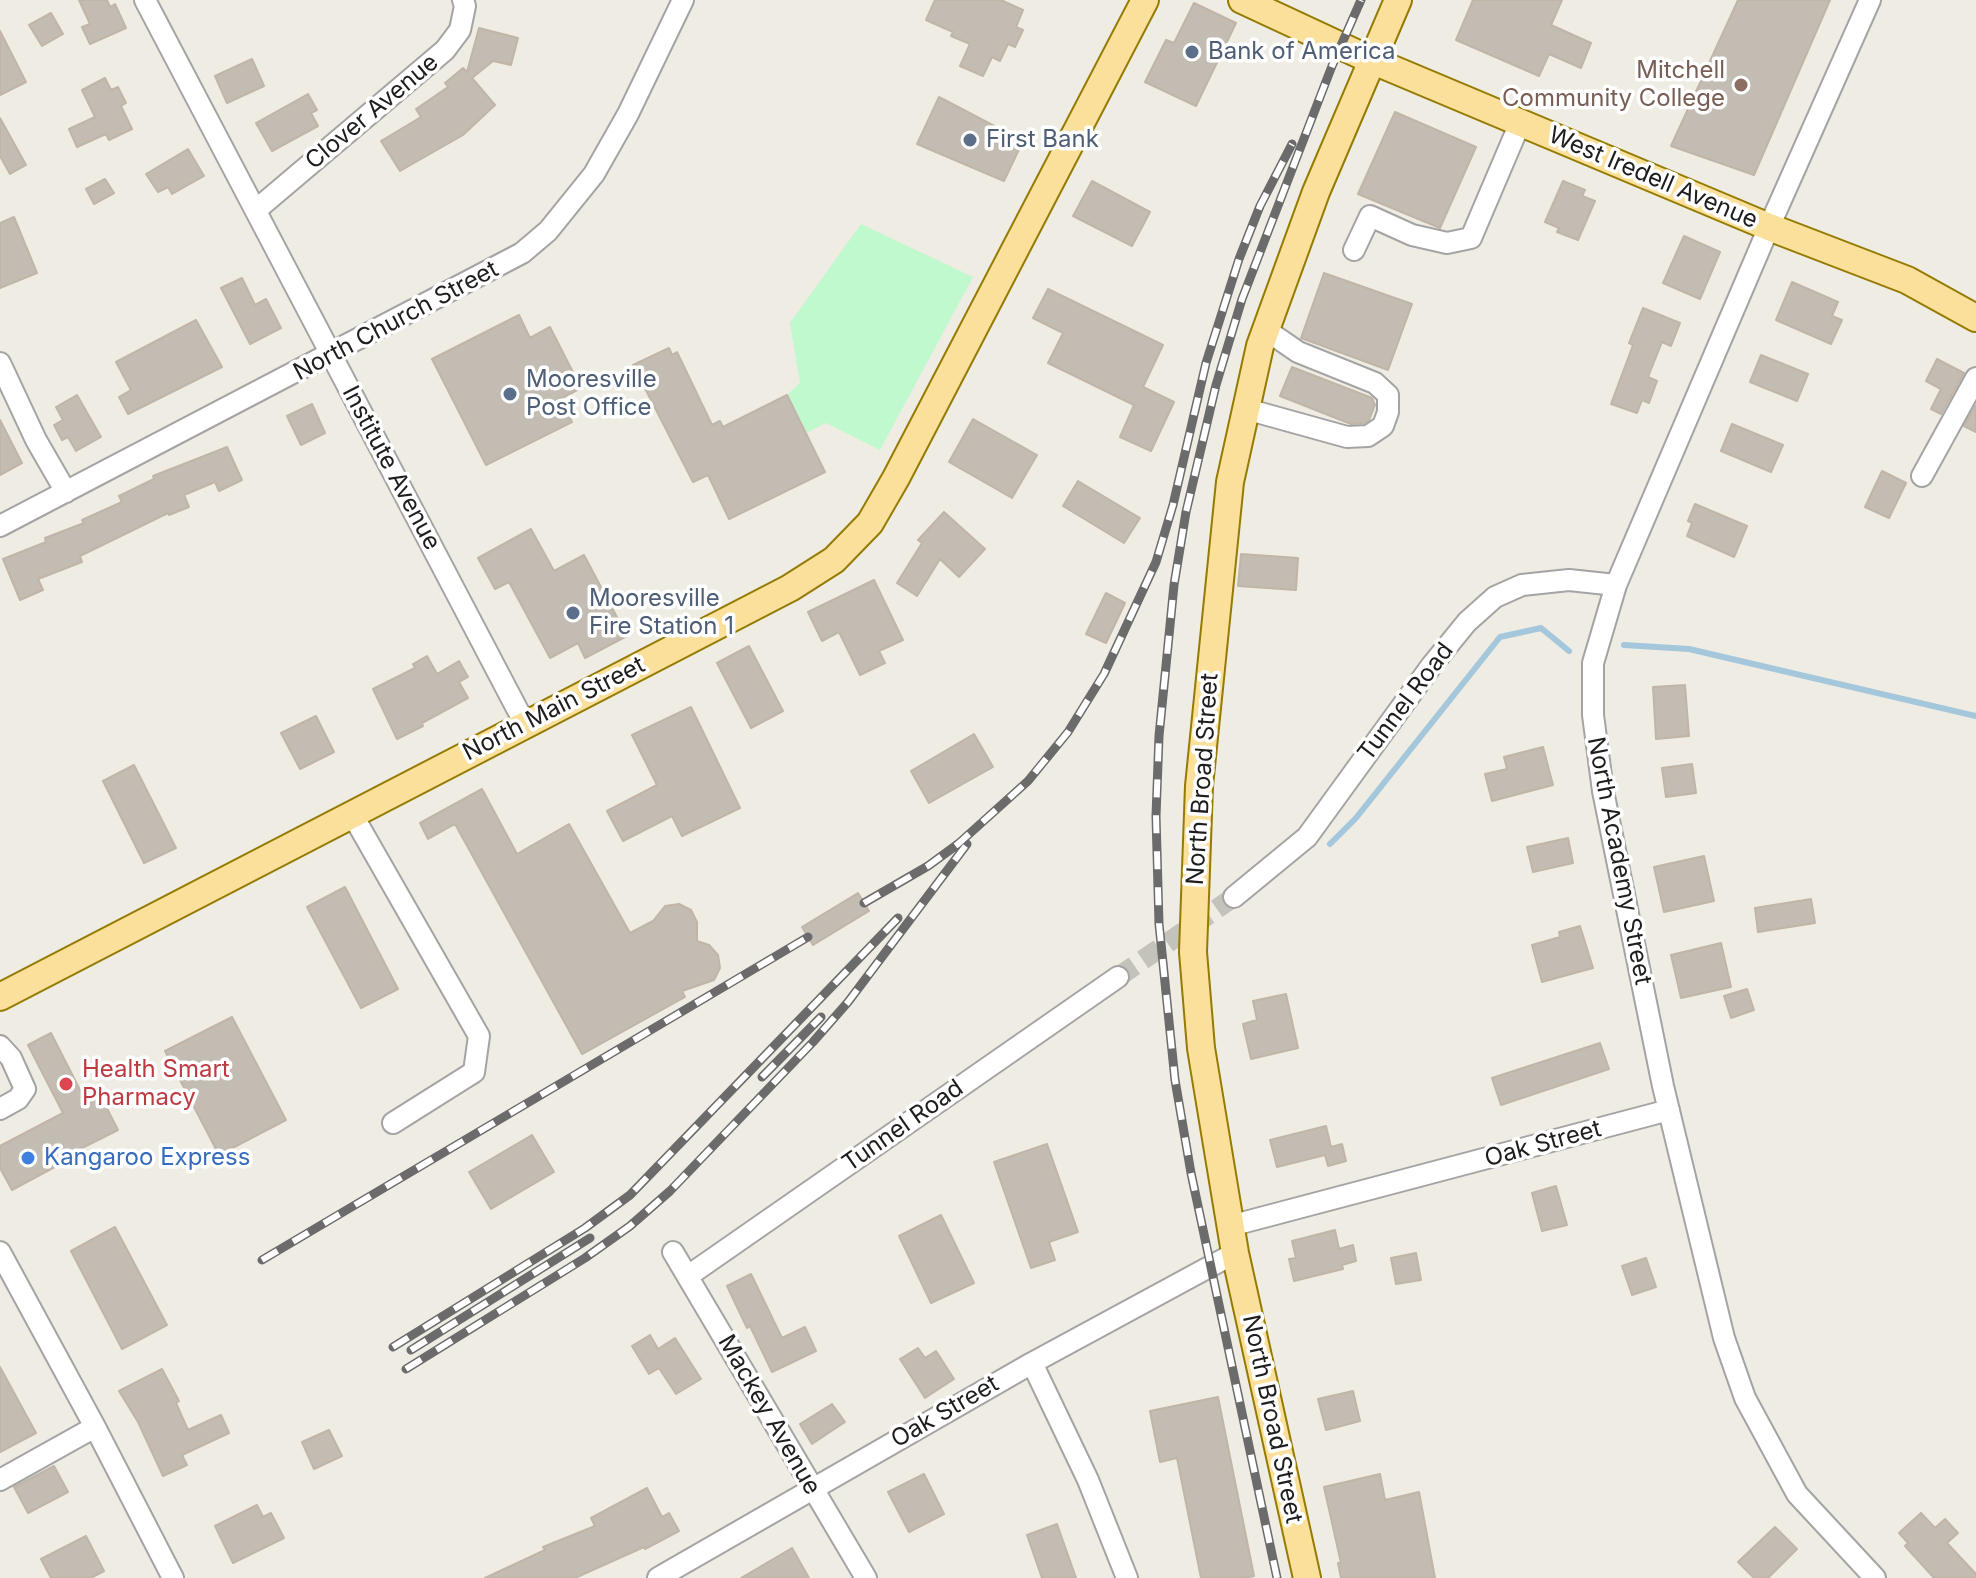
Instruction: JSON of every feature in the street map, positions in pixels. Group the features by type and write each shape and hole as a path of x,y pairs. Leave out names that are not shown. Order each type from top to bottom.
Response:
{"main road":[{"name":"North Main Street","path":"0,997 790,588 834,560 870,523 903,466 1145,0"},
{"name":"West Iredell Avenue","path":"1242,0 1371,60 1520,123 1769,227 1907,280 1976,318"},
{"name":"North Broad Street","path":"1307,1578 1235,1253 1201,1048 1193,952 1199,786 1230,482 1266,330 1316,192 1398,0"}],"street":[{"name":"Institute Avenue","path":"145,0 525,724"},
{"name":"Clover Avenue","path":"256,210 445,50 460,30 465,6 463,0"},
{"name":"North Church Street","path":"0,526 522,253 548,231 594,174 628,114 683,0"},
{"name":"North Academy Street","path":"1865,2 1616,585 1593,663 1593,715 1603,791 1669,1110 1724,1338 1745,1398 1797,1494 1875,1578"},
{"path":"1354,250 1370,216 1412,235 1447,243 1471,238 1520,123"},
{"path":"1246,409 1347,437 1368,436 1383,426 1388,412 1388,395 1375,383 1298,352 1266,330"},
{"path":"0,363 36,440 66,492"},
{"path":"1922,476 1974,387"},
{"name":"Tunnel Road","path":"1234,897 1307,837 1432,665 1467,622 1495,597 1522,585 1569,580 1616,585"},
{"path":"352,814 479,1036 474,1072 393,1123"},
{"name":"Tunnel Road","path":"688,1276 1118,977"},
{"path":"0,1046 11,1058 25,1089 18,1099 0,1109"},
{"name":"Oak Street","path":"1230,1226 1669,1110"},
{"name":"Mackey Avenue","path":"673,1252 866,1578"},
{"name":"Oak Street","path":"658,1578 1032,1363 1235,1253"},
{"path":"2,1264 95,1427 173,1578"},
{"path":"1032,1363 1088,1480 1127,1578"},
{"path":"0,1480 95,1427"}],"green space":[{"path":"861,224 973,277 880,450 826,423 806,433 787,395 800,383 790,323"}],"building":[{"path":"79,0 107,0 110,7 115,4 126,28 90,44 82,27 90,24"},
{"path":"935,0 1001,0 1023,10 1016,27 1023,30 1015,47 1008,44 1000,61 992,57 983,76 960,66 970,44 926,20"},
{"path":"1473,0 1562,0 1551,25 1591,43 1581,68 1549,54 1539,76 1456,40"},
{"name":"Mitchell Community College","path":"1738,0 1830,0 1754,175 1671,146"},
{"path":"1194,3 1236,23 1196,106 1145,82 1166,40 1174,43"},
{"path":"51,13 63,34 42,46 29,25"},
{"path":"479,28 518,38 511,65 493,61 472,78 495,105 463,135 400,171 381,141 421,117 416,109 448,87 445,83 463,68 467,72"},
{"path":"0,31 26,82 0,95"},
{"path":"252,59 264,86 227,103 215,76"},
{"path":"105,78 111,90 118,87 126,103 121,106 132,129 109,140 106,134 77,147 69,129 95,117 82,90"},
{"path":"308,94 317,110 311,113 318,126 272,151 256,123"},
{"path":"939,97 1023,141 1004,181 917,144"},
{"path":"1395,112 1476,147 1440,228 1358,194"},
{"path":"0,118 26,165 10,174 0,156"},
{"path":"188,149 204,176 172,194 168,187 158,192 146,174"},
{"path":"105,179 114,193 94,204 86,189"},
{"path":"1092,181 1150,212 1132,246 1073,216"},
{"path":"1563,181 1585,190 1582,196 1595,201 1578,240 1557,232 1559,228 1545,222"},
{"path":"14,217 37,273 0,288 0,223"},
{"path":"1684,236 1720,252 1700,299 1663,283"},
{"path":"1324,273 1412,304 1388,370 1301,338"},
{"path":"242,278 255,305 266,299 281,328 250,344 221,288"},
{"path":"1792,282 1838,302 1832,316 1842,320 1831,344 1776,320"},
{"path":"1048,289 1163,345 1143,387 1174,402 1151,451 1120,437 1134,405 1048,363 1063,333 1033,318"},
{"path":"1643,308 1680,323 1671,346 1662,342 1648,377 1657,381 1649,403 1642,400 1637,413 1611,404"},
{"name":"Mooresville Post Office","path":"519,315 530,338 550,327 581,388 560,399 572,422 486,465 432,359"},
{"path":"196,320 222,367 128,414 119,397 131,390 116,362"},
{"path":"669,348 672,355 677,352 712,425 720,421 723,427 787,395 825,472 729,519 708,475 693,482 633,365"},
{"path":"1761,355 1808,374 1797,401 1750,382"},
{"path":"1937,359 1964,373 1941,414 1931,409 1941,389 1926,381"},
{"path":"1292,367 1372,398 1375,405 1369,420 1351,424 1280,396"},
{"path":"77,395 101,437 76,451 68,437 62,440 54,425 63,420 56,407"},
{"path":"312,404 325,433 301,445 287,416"},
{"path":"1976,405 1976,432 1964,426"},
{"path":"973,419 1037,455 1012,498 949,462"},
{"path":"0,420 22,463 0,475"},
{"path":"1732,424 1783,445 1771,472 1721,451"},
{"path":"227,447 242,480 219,491 215,482 184,495 189,507 168,513 80,556 82,562 38,579 43,590 20,600 3,559 46,542 45,538 84,523 82,520 122,502 119,496 154,479 153,476"},
{"path":"1882,471 1906,483 1889,518 1865,507"},
{"path":"1078,481 1140,518 1124,543 1063,506"},
{"path":"1695,504 1747,526 1734,557 1687,536 1692,523 1688,521"},
{"path":"944,512 985,549 959,577 940,559 917,596 897,583 922,543 918,540"},
{"path":"531,529 554,571 584,555 627,636 585,658 578,643 550,658 509,582 495,589 478,558"},
{"path":"1241,554 1298,558 1296,590 1238,586"},
{"path":"874,580 903,640 879,651 885,663 860,675 839,632 822,641 808,612"},
{"path":"1106,593 1125,603 1106,643 1086,634"},
{"path":"749,646 783,711 751,728 717,663"},
{"path":"427,656 437,674 459,661 468,677 459,682 468,698 397,739 373,689 415,668 413,664"},
{"path":"1685,685 1689,736 1656,739 1653,687"},
{"path":"691,707 740,808 682,836 672,816 623,841 607,811 657,785 632,735"},
{"path":"316,716 334,752 300,769 281,733"},
{"path":"974,734 993,767 929,803 911,771"},
{"path":"1543,747 1553,785 1492,801 1485,774 1507,769 1504,757"},
{"path":"1692,764 1696,793 1666,797 1662,768"},
{"path":"134,765 176,848 144,863 103,781"},
{"path":"482,789 517,854 569,824 630,933 653,921 665,906 679,904 691,910 697,922 697,941 709,945 718,955 720,968 714,980 682,991 685,997 582,1054 455,824 428,839 420,823"},
{"path":"1568,838 1573,863 1533,872 1527,847"},
{"path":"1704,856 1714,901 1664,912 1654,867"},
{"path":"345,887 398,989 361,1008 307,907"},
{"path":"858,893 869,911 813,945 802,927"},
{"path":"1811,899 1815,923 1758,932 1755,908"},
{"path":"1580,926 1593,968 1542,982 1532,945 1560,937 1559,932"},
{"path":"1721,943 1731,987 1681,998 1671,955"},
{"path":"1747,989 1754,1010 1731,1018 1724,996"},
{"path":"1286,994 1298,1048 1251,1059 1243,1024 1257,1020 1253,1001"},
{"path":"232,1017 286,1120 219,1155 165,1051"},
{"path":"51,1033 82,1094 96,1087 118,1130 60,1159 62,1163 12,1190 0,1168 0,1146 63,1113 28,1045"},
{"path":"1600,1043 1609,1069 1501,1105 1492,1078"},
{"path":"1326,1126 1331,1147 1342,1144 1346,1161 1328,1166 1325,1155 1277,1167 1270,1140"},
{"path":"532,1135 554,1172 491,1209 469,1172"},
{"path":"1047,1144 1078,1232 1049,1242 1055,1260 1031,1268 994,1162"},
{"path":"1556,1186 1567,1225 1542,1231 1532,1193"},
{"path":"941,1215 974,1283 931,1303 899,1236"},
{"path":"115,1227 167,1325 122,1349 71,1251"},
{"path":"1335,1230 1339,1249 1353,1245 1356,1261 1342,1265 1343,1269 1294,1281 1289,1259 1296,1258 1292,1241"},
{"path":"1416,1253 1421,1280 1396,1284 1391,1258"},
{"path":"1646,1258 1656,1287 1632,1295 1622,1266"},
{"path":"751,1274 782,1338 805,1327 816,1351 772,1372 727,1286"},
{"path":"650,1335 658,1349 675,1338 701,1379 676,1394 659,1368 649,1374 632,1346"},
{"path":"918,1348 925,1358 936,1351 954,1379 925,1398 900,1359"},
{"path":"0,1367 36,1433 0,1452"},
{"path":"162,1369 179,1401 176,1403 188,1430 221,1415 229,1433 182,1455 187,1465 163,1476 138,1422 119,1391"},
{"path":"1353,1391 1360,1421 1326,1430 1318,1399"},
{"path":"1218,1397 1254,1576 1243,1578 1201,1578 1177,1458 1160,1462 1150,1411"},
{"path":"832,1404 845,1422 812,1444 800,1424"},
{"path":"329,1430 342,1456 314,1469 302,1442"},
{"path":"54,1466 68,1492 28,1513 14,1487"},
{"path":"924,1474 944,1514 909,1532 888,1492"},
{"path":"1380,1474 1385,1500 1419,1492 1435,1578 1341,1578 1338,1563 1341,1563 1324,1487"},
{"path":"647,1488 662,1517 669,1513 679,1531 645,1549 575,1578 485,1578 545,1550 543,1547 595,1526 591,1518"},
{"path":"257,1505 263,1517 271,1513 284,1538 233,1563 215,1526"},
{"path":"1921,1513 1935,1528 1945,1519 1958,1533 1947,1543 1976,1574 1976,1578 1934,1578 1905,1546 1908,1543 1899,1533"},
{"path":"1057,1524 1076,1578 1042,1578 1027,1535"},
{"path":"1775,1527 1797,1549 1768,1578 1754,1578 1738,1562"},
{"path":"86,1536 104,1571 91,1578 51,1578 41,1559"},
{"path":"792,1548 809,1578 741,1578"}],"waterway":[{"path":"1330,844 1356,818 1500,637 1541,628 1569,651"},
{"path":"1624,645 1689,649 1976,716"}],"tunnel":[{"path":"1118,977 1234,897"}],"railway":[{"path":"1277,1578 1191,1173 1175,1080 1159,924 1156,816 1159,736 1174,585 1186,512 1216,385 1242,299 1332,66 1361,0"},
{"path":"864,903 928,866 958,844 1028,781 1068,732 1104,674 1156,562 1173,505 1206,363 1239,259 1260,206 1292,144"},
{"path":"406,1369 585,1258 630,1226 670,1191 848,1002 967,844"},
{"path":"393,1347 585,1228 630,1195 898,918"},
{"path":"262,1260 808,937"},
{"path":"762,1077 821,1017"},
{"path":"411,1350 590,1238"}],"place":[{"name":"Bank of America","path":"1192,52"},
{"name":"Mitchell Community College","path":"1741,85"},
{"name":"First Bank","path":"970,140"},
{"name":"Mooresville Post Office","path":"510,394"},
{"name":"Mooresville Fire Station 1","path":"573,613"},
{"name":"Health Smart Pharmacy","path":"66,1084"},
{"name":"Kangaroo Express","path":"28,1158"}]}
